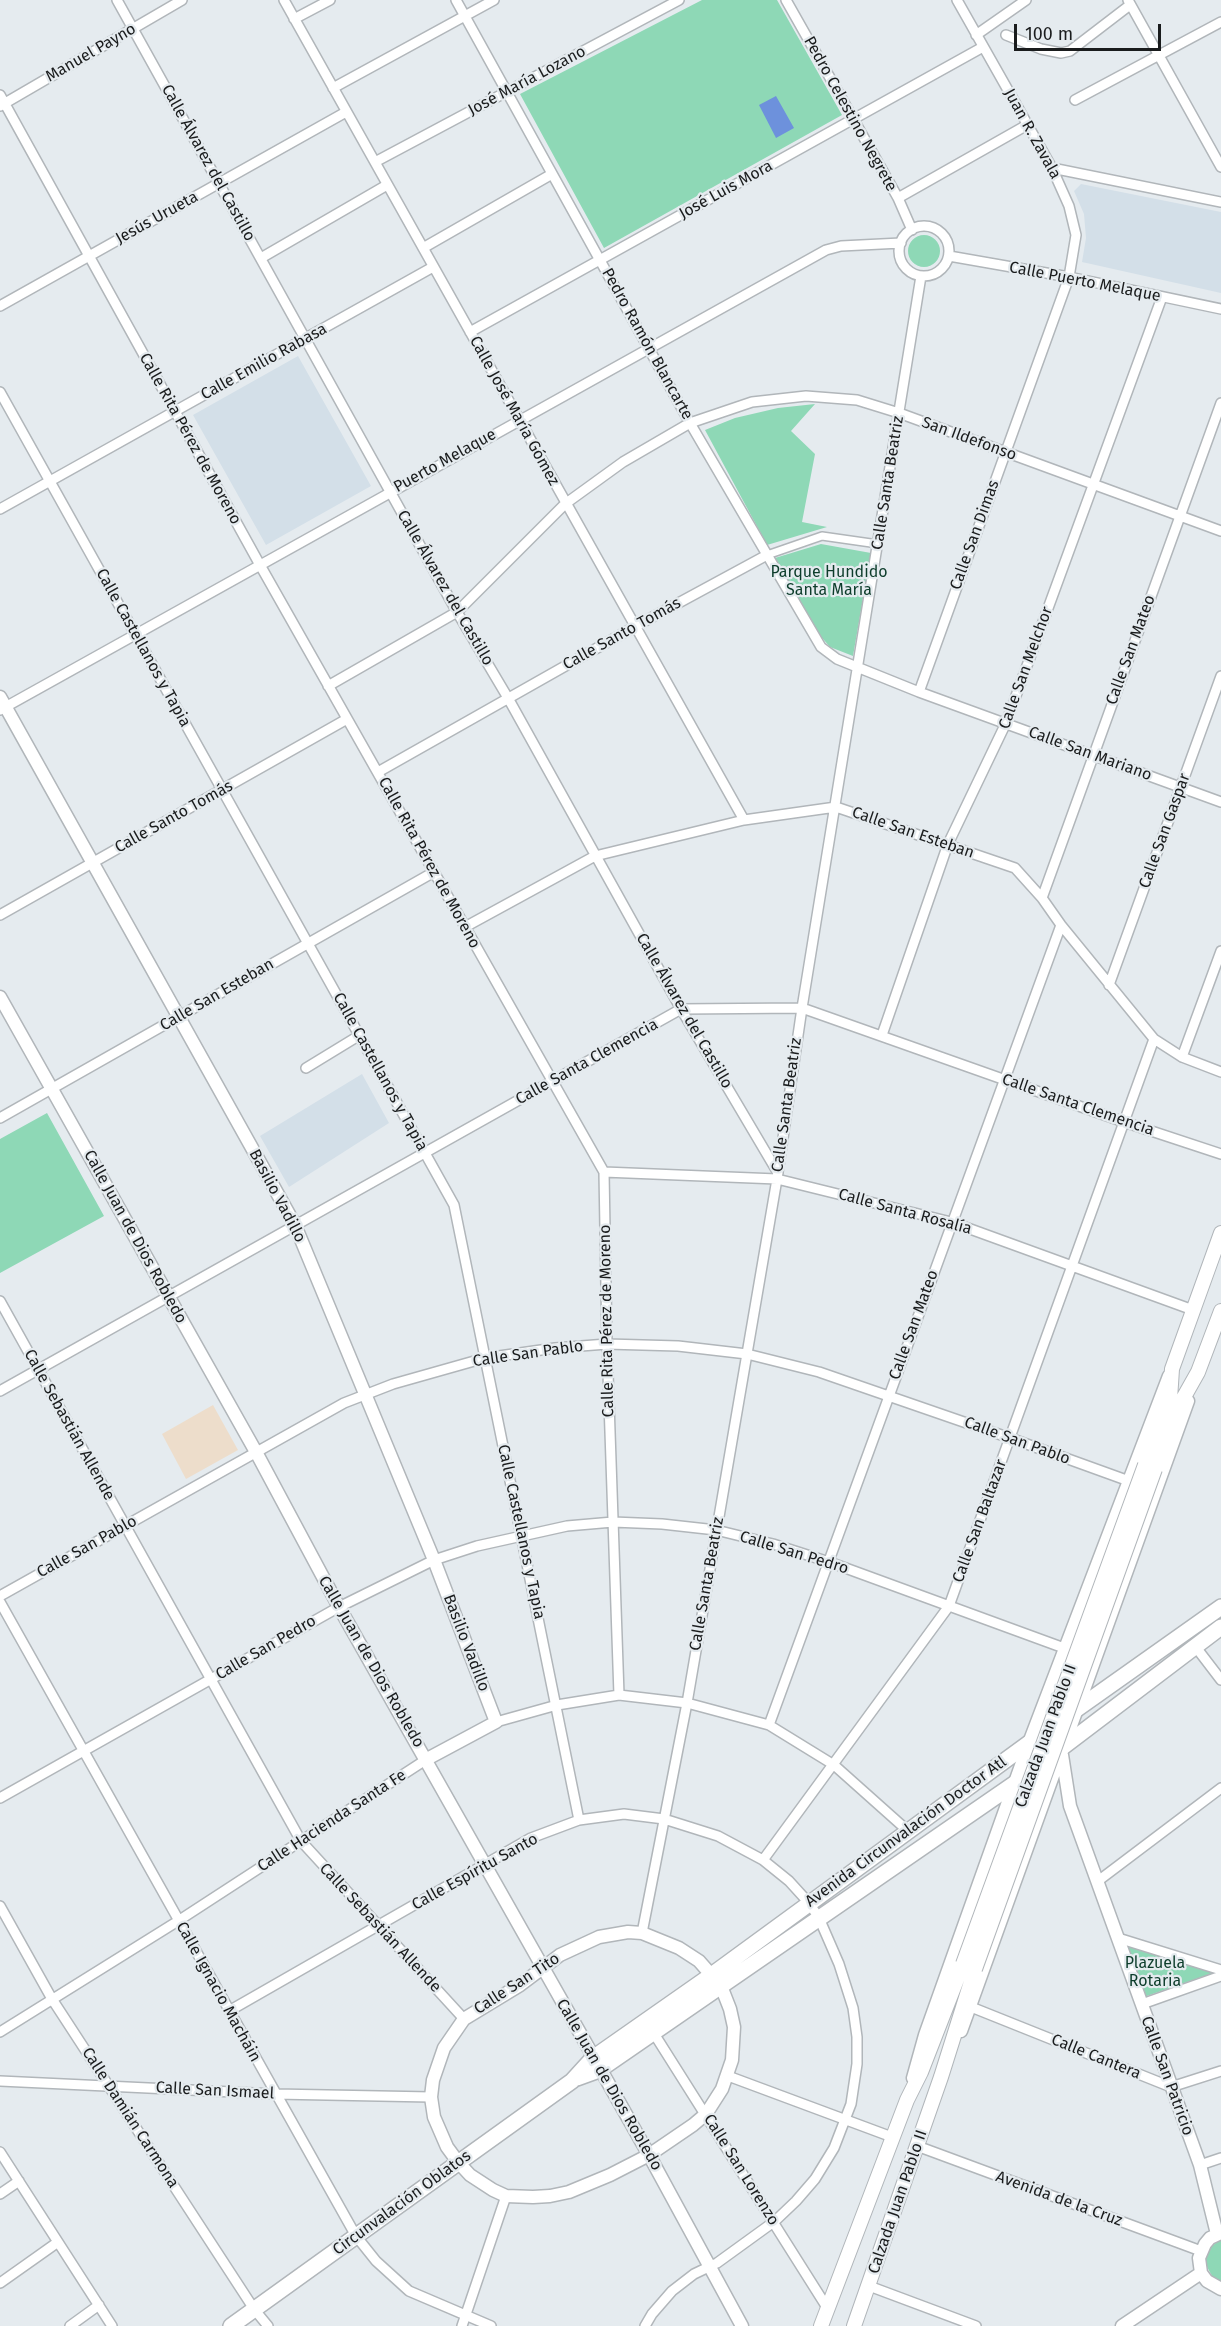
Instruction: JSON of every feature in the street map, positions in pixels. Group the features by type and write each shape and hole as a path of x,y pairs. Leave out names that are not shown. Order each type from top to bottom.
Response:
{"main road":[{"name":"Calzada Juan Pablo II","path":"821,2326 907,2100 969,1966 1150,1467 1170,1399 1172,1369 1221,1233"},
{"name":"Calzada Juan Pablo II","path":"1150,1467 1180,1404 1216,1342 1221,1311"},
{"name":"Avenida Circunvalación Doctor Atl","path":"596,2064 654,2032 809,1903 1221,1607"},
{"name":"Avenida Circunvalación Doctor Atl","path":"596,2064 717,1980 819,1918 1014,1784 1221,1627"},
{"name":"Calzada Juan Pablo II","path":"854,2326 941,2077 969,1966"},
{"name":"Circunvalación Oblatos","path":"231,2326 596,2064"}],"street":[{"name":"Calle Álvarez del Castillo","path":"117,0 457,612 508,698 777,1176"},
{"name":"Manuel Payno","path":"2,101 134,29 182,0"},
{"name":"Calle José María Gómez","path":"284,0 744,820"},
{"path":"294,19 330,0"},
{"name":"Pedro Ramón Blancarte","path":"456,0 690,423 821,647 837,659 858,668"},
{"path":"333,88 494,0"},
{"name":"José María Lozano","path":"375,162 679,0"},
{"name":"Pedro Celestino Negrete","path":"786,0 898,198 912,230"},
{"name":"Juan R. Zavala","path":"957,0 1052,168 1069,206 1076,236 1069,278"},
{"path":"976,35 1026,0"},
{"path":"1006,35 1041,49 1061,53 1070,51 1078,47 1129,2 1221,167"},
{"path":"1075,100 1221,22"},
{"name":"José Luis Mora","path":"470,332 983,47"},
{"name":"Calle Rita Pérez de Moreno","path":"2,101 260,565 604,1173 607,1344 619,1695"},
{"name":"Jesús Urueta","path":"0,306 346,112"},
{"path":"898,198 1027,125"},
{"path":"1052,168 1221,202"},
{"path":"423,248 552,174"},
{"path":"261,258 387,185"},
{"path":"921,226 930,227 939,231 945,238 949,247 949,256 939,271 921,276 906,268 899,252 901,243 912,230 921,226"},
{"name":"Puerto Melaque","path":"2,705 136,635 826,250 842,246 901,243"},
{"name":"Calle Puerto Melaque","path":"949,256 1221,309"},
{"name":"Calle Emilio Rabasa","path":"0,509 434,267"},
{"name":"Calle Santa Beatriz","path":"642,1933 687,1703 777,1176 802,1008 921,276"},
{"name":"Calle San Dimas","path":"919,692 1004,452 1069,278"},
{"name":"Calle San Melchor","path":"882,1035 948,844 1006,723 1162,297"},
{"name":"Calle Castellanos y Tapia","path":"0,392 360,1035 458,1217 579,1821"},
{"name":"San Ildefonso","path":"328,686 457,612 566,504 623,462 690,423 752,402 806,396 857,400 899,413 1221,531"},
{"name":"Calle San Mateo","path":"1042,898 1221,403"},
{"name":"Calle Santo Tomás","path":"378,772 636,626 767,555 822,536 878,544"},
{"name":"Calle San Mariano","path":"858,668 1221,802"},
{"name":"Calle San Gaspar","path":"1109,985 1221,676"},
{"name":"Basilio Vadillo","path":"2,705 295,1225 434,1560 496,1722"},
{"name":"Calle Santo Tomás","path":"0,915 347,719"},
{"name":"Calle San Esteban","path":"465,927 595,856 744,820 836,807 1015,868 1042,898 1061,925 1154,1039 1182,1057 1221,1072"},
{"name":"Calle San Esteban","path":"0,1118 434,872"},
{"name":"Calle San Mateo","path":"769,1725 951,1221 1061,925"},
{"path":"1182,1057 1221,951"},
{"name":"Calle Juan de Dios Robledo","path":"0,997 256,1452 339,1607 649,2155 742,2326"},
{"name":"Calle Santa Clemencia","path":"0,1391 681,1009 802,1008 1221,1154"},
{"path":"306,1068 360,1035"},
{"name":"Calle San Baltazar","path":"764,1860 949,1606 1154,1039"},
{"name":"Calle Santa Rosalía","path":"604,1173 777,1176 951,1221 1193,1311"},
{"name":"Calle Sebastián Allende","path":"0,1301 301,1841 464,2019"},
{"name":"Calle San Pablo","path":"0,1596 325,1413 364,1395 424,1374 485,1358 555,1348 607,1344 678,1346 747,1354 819,1372 889,1395 1129,1481"},
{"name":"Calzada Juan Pablo II","path":"907,2100 925,2035 1052,1679 1172,1369"},
{"name":"Calzada Juan Pablo II","path":"941,2077 971,2007 1198,1372"},
{"name":"Calle San Pedro","path":"0,1797 339,1607 434,1560 522,1535 567,1526 613,1522 662,1524 716,1530 773,1544 829,1562 1064,1648"},
{"name":"Calle Ignacio Macháin","path":"0,1602 82,1752 356,2236 376,2261 409,2291 464,2321 491,2326"},
{"path":"1195,1646 1221,1680"},
{"path":"1052,1679 1056,1685 1068,1692 1081,1690 1086,1685"},
{"name":"Calle Hacienda Santa Fe","path":"0,2032 178,1922 427,1759 496,1722 557,1705 619,1695 687,1703 769,1725 834,1765 908,1831"},
{"name":"Calle San Patricio","path":"1062,1748 1067,1794 1200,2165 1219,2234"},
{"path":"1098,1881 1221,1788"},
{"path":"1003,1815 1016,1811 1022,1813 1032,1821 1035,1827"},
{"name":"Calle Espíritu Santo","path":"229,2011 531,1838 579,1821 624,1814 664,1818 718,1836 764,1860 789,1881 809,1903 819,1918 839,1964 853,2008 857,2037 857,2064 851,2104 846,2122 834,2148 815,2179 775,2222 710,2266 694,2274 672,2291 645,2326"},
{"name":"Calle Damián Carmona","path":"0,1906 52,1999 268,2326"},
{"name":"Calle San Tito","path":"506,2196 481,2183 458,2163 439,2132 434,2117 431,2097 432,2080 437,2063 453,2032 464,2019 519,1985 560,1955 599,1937 628,1932 642,1933 679,1948 699,1961 717,1980"},
{"path":"1118,1938 1221,1970"},
{"path":"1142,2004 1221,1976"},
{"path":"464,2321 506,2196 533,2197 569,2192 649,2155 679,2136 706,2114 728,2076 732,2060 734,2027 730,2009 717,1980"},
{"name":"Calle Cantera","path":"971,2007 1171,2087"},
{"name":"Calle San Lorenzo","path":"654,2032 828,2308"},
{"path":"1171,2087 1221,2071"},
{"path":"728,2076 892,2138"},
{"name":"Calle San Ismael","path":"0,2081 275,2094 431,2097"},
{"name":"Avenida de la Cruz","path":"917,2146 1201,2251"},
{"path":"0,2152 112,2326"},
{"path":"1200,2165 1221,2158"},
{"path":"0,2194 19,2181"},
{"path":"1219,2234 1205,2244 1199,2258 1201,2273 1207,2281 1221,2289"},
{"path":"0,2283 58,2242"},
{"path":"1122,2326 1201,2273"},
{"path":"869,2286 976,2326"},
{"path":"70,2326 99,2306"}],"shaded area":[{"path":"1081,184 1221,212 1221,293 1082,262 1086,238 1084,214 1074,191"},
{"path":"298,356 371,486 266,545 193,415"},
{"path":"362,1074 389,1123 289,1187 260,1136"},
{"path":"213,1405 238,1450 186,1479 162,1434"}],"green space":[{"path":"702,0 777,0 842,115 604,248 520,94"},
{"path":"924,235 935,240 940,251 935,262 924,267 913,262 908,251 913,240"},
{"path":"815,404 791,431 815,454 802,522 827,527 767,545 705,430 735,418 778,408"},
{"name":"Parque Hundido Santa María","path":"821,544 871,553 853,656 830,647 816,631 775,558"},
{"path":"47,1113 104,1216 0,1273 0,1139"},
{"name":"Plazuela Rotaria","path":"1127,1946 1216,1972 1144,1997"},
{"path":"1221,2239 1221,2281 1212,2276 1205,2263 1208,2249"}],"water":[{"path":"776,96 794,128 776,138 759,105"}]}
